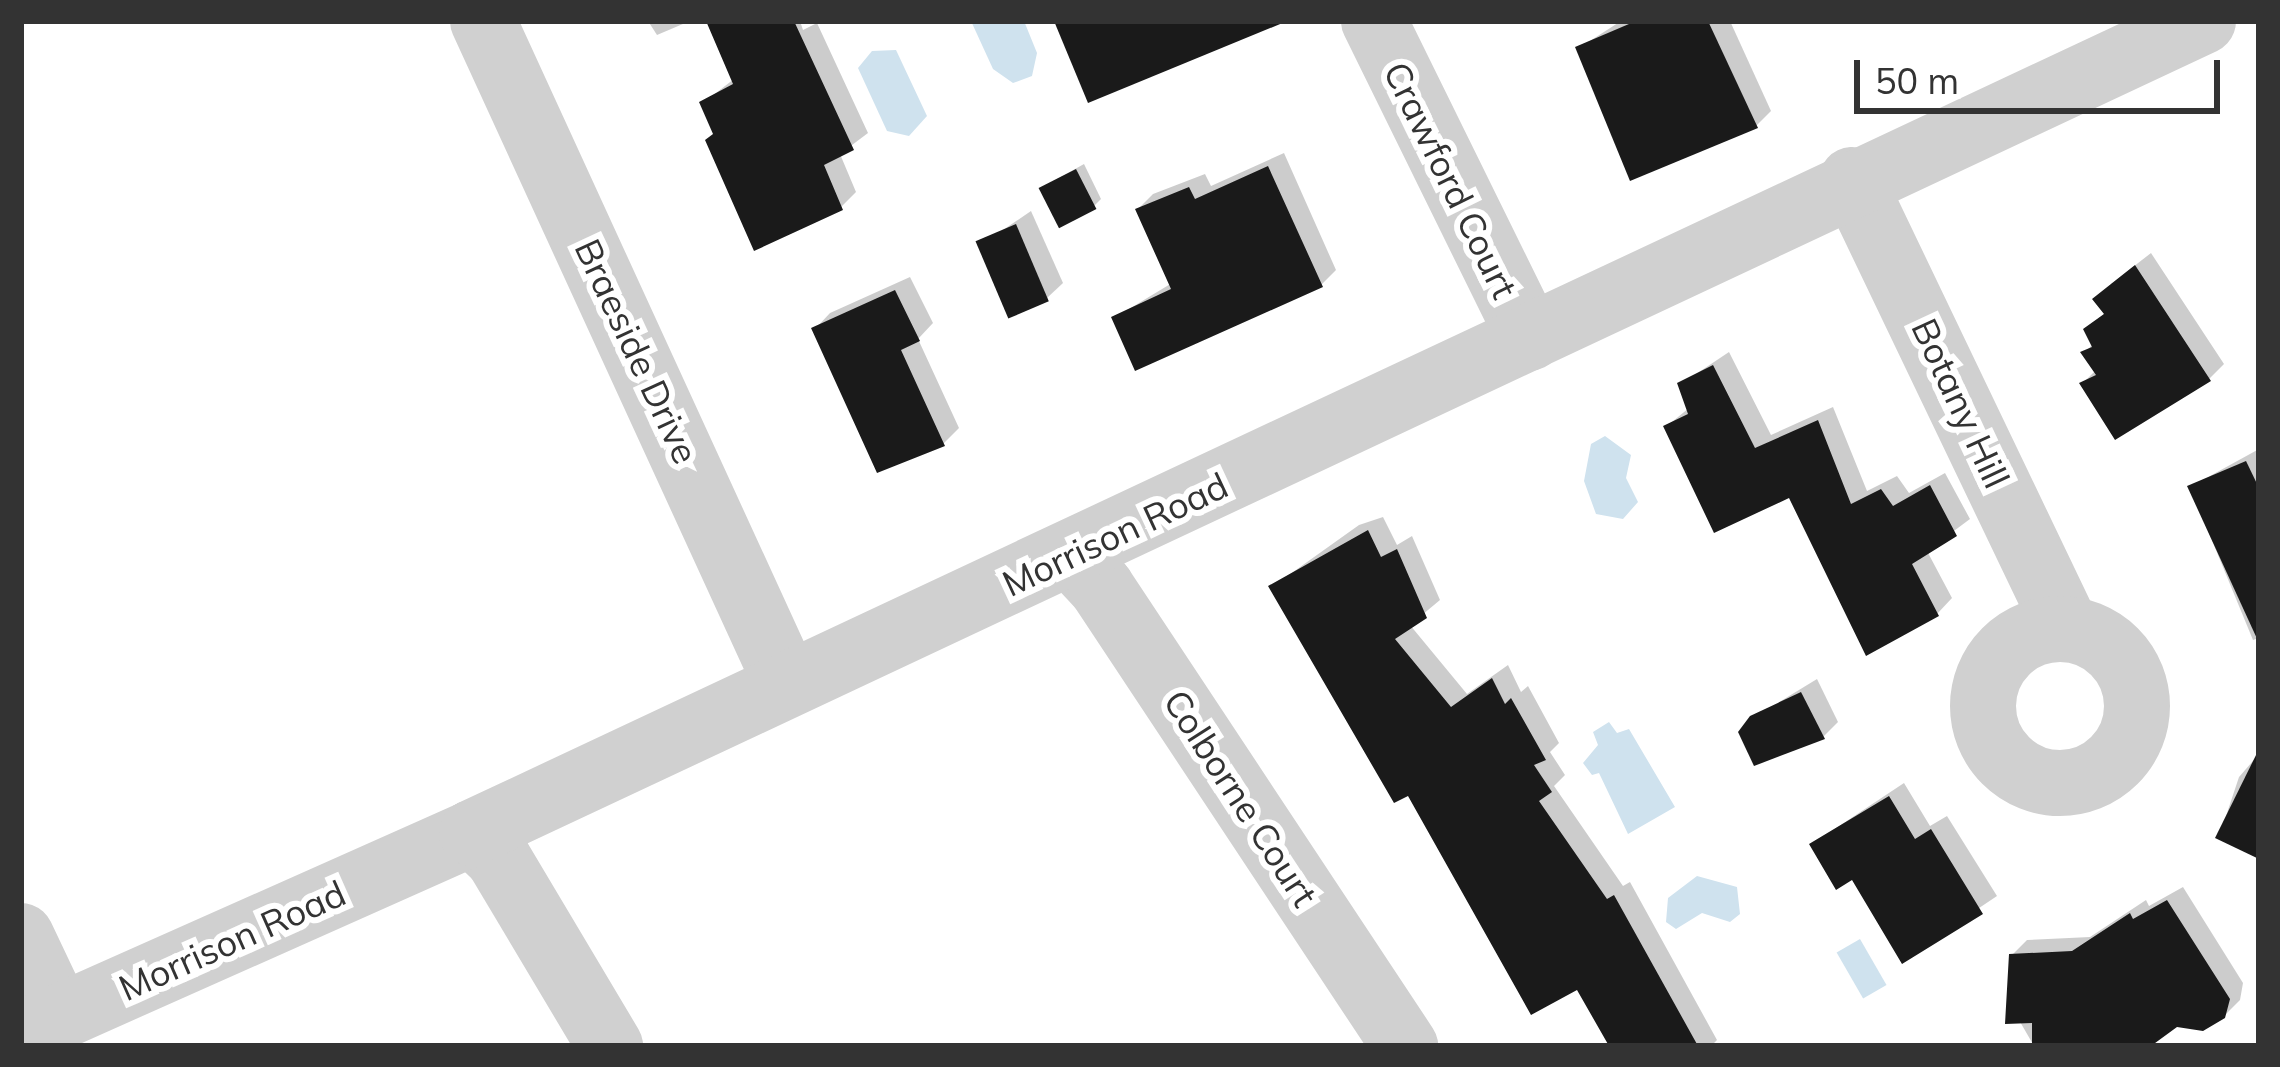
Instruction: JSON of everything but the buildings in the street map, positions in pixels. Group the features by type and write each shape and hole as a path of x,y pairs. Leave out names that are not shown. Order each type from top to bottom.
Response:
{"street":[{"name":"Braeside Drive","path":"483,21 787,684"},
{"name":"Crawford Court","path":"1374,21 1530,338"},
{"name":"Morrison Road","path":"40,1025 472,833 1071,555 1852,180 2203,21"},
{"name":"Botany Hill","path":"1852,180 2067,628"},
{"name":"Colborne Court","path":"1071,555 1101,587 1405,1046"},
{"path":"472,833 498,858 610,1046"},
{"path":"21,936 40,1025"}],"water":[{"path":"971,21 1024,21 1037,53 1032,76 1013,83 993,69"},
{"path":"896,50 927,116 909,136 887,131 858,68 872,51"},
{"path":"1605,436 1631,455 1626,478 1638,502 1623,519 1596,514 1584,481 1591,444"},
{"path":"1609,722 1617,733 1629,729 1675,807 1628,834 1599,773 1592,775 1583,763 1598,745 1593,732"},
{"path":"1697,876 1737,887 1740,914 1730,922 1702,913 1676,929 1666,922 1668,898"},
{"path":"1860,939 1886,985 1863,998 1837,952"}]}
